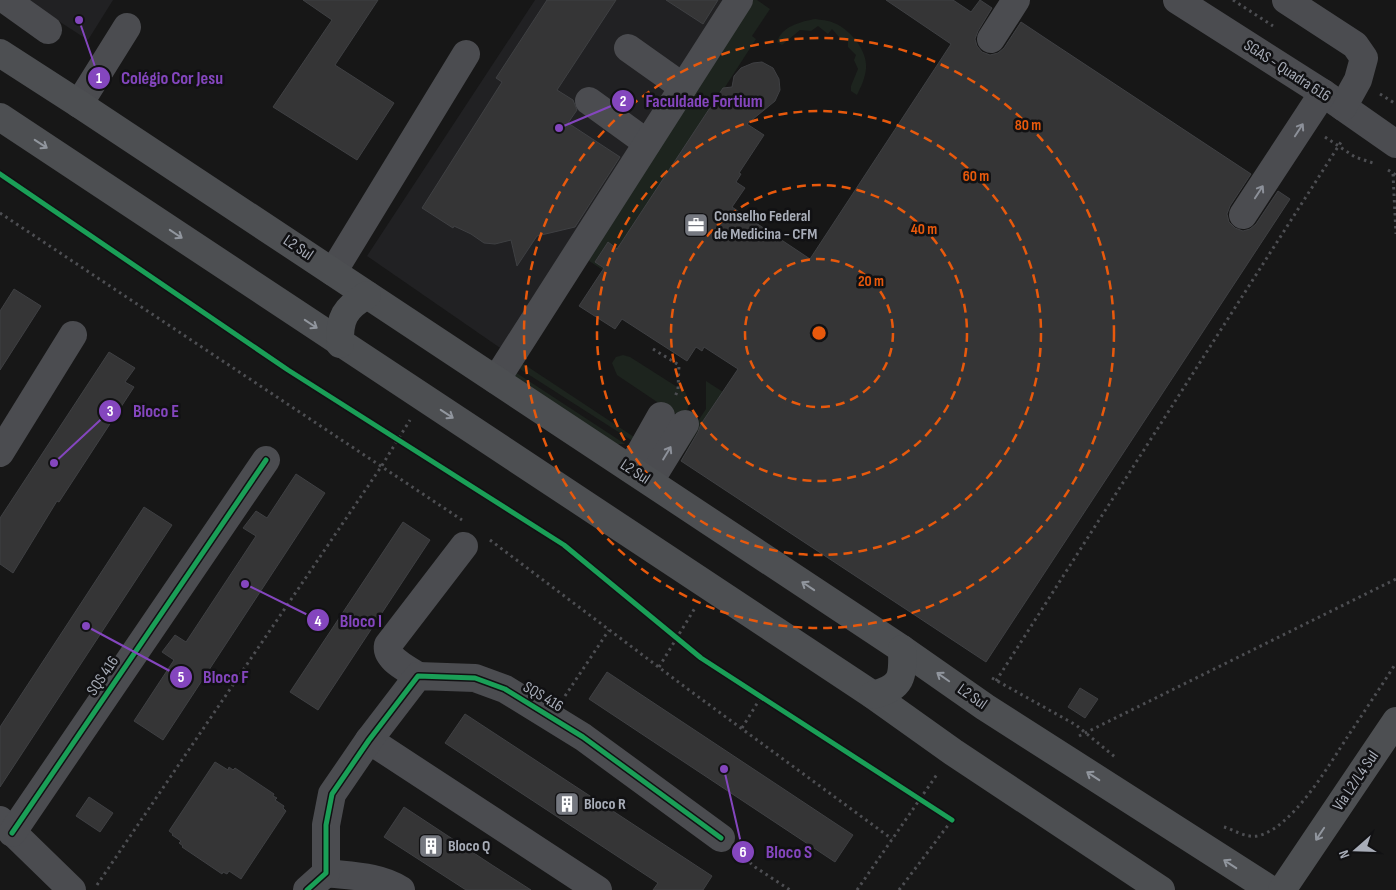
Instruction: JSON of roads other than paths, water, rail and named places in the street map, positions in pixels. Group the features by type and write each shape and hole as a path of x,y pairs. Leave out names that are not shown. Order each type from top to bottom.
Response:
{"main road":[{"name":"L2 Sul","path":"0,53 640,475 902,649 985,707 1271,890"},
{"path":"0,117 340,344 874,695 953,752 1161,890"},
{"path":"340,344 341,325 348,309 367,295"},
{"path":"874,695 888,691 896,685 901,677 902,649"},
{"name":"Via L2/L4 Sul","path":"1282,890 1393,730"}],"street":[{"path":"6,0 48,30"},
{"path":"496,380 739,0"},
{"path":"991,39 1016,0"},
{"name":"SGAS - Quadra 616","path":"1177,0 1341,106 1396,144"},
{"path":"1243,216 1304,122 1341,106 1358,80 1364,58 1356,46 1286,0"},
{"path":"79,104 127,27"},
{"path":"628,48 683,87"},
{"path":"333,272 466,54"},
{"path":"589,101 647,143"},
{"path":"0,452 73,336"},
{"path":"640,475 672,420"},
{"name":"SQS 416","path":"72,890 6,826 266,460"},
{"path":"402,890 377,880 317,881 332,794 369,740 418,676 390,656 387,650 388,645 472,535"},
{"name":"SQS 416","path":"418,676 475,678 505,689 583,736 722,838"},
{"path":"369,740 598,890"}],"place":[{"name":"Colégio Cor Jesu","path":"79,20"},
{"name":"Faculdade Fortium","path":"559,128"},
{"name":"Conselho Federal de Medicina - CFM","path":"696,225"},
{"name":"Bloco E","path":"54,463"},
{"name":"Bloco I","path":"245,584"},
{"name":"Bloco F","path":"86,626"},
{"name":"Bloco S","path":"724,769"},
{"name":"Bloco R","path":"567,804"},
{"name":"Bloco Q","path":"431,846"}]}
